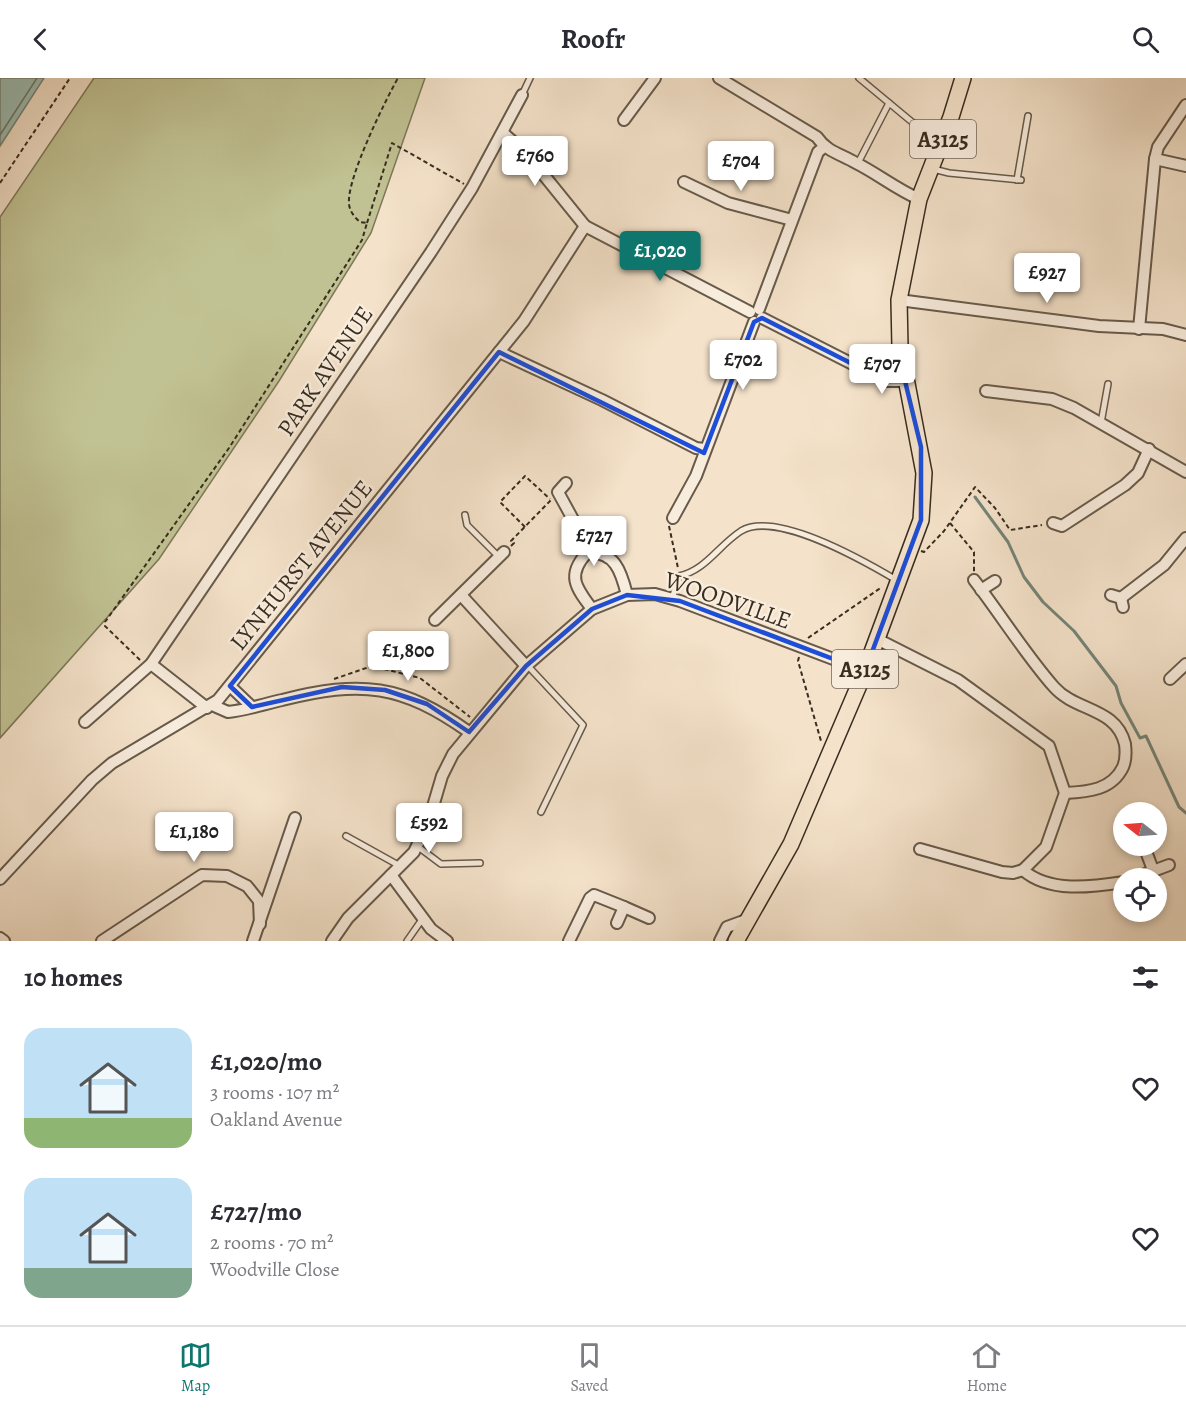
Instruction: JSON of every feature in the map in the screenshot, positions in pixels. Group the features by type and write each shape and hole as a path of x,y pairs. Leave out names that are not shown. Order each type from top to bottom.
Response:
{"main road":[{"name":"A3125","path":"736,941 791,844 865,671 913,548 921,520 924,473 921,447 905,381 900,346 899,300 919,199 963,78"}],"street":[{"path":"624,120 655,78"},
{"path":"719,78 817,137 824,147 919,199"},
{"name":"PARK AVENUE","path":"85,722 149,665 431,252 472,188 522,95"},
{"path":"1139,329 1155,159 1158,147 1186,105"},
{"path":"502,132 526,153 585,226 886,381 905,381"},
{"path":"673,518 696,476 704,449 818,152 824,147"},
{"path":"1155,159 1186,166"},
{"path":"684,182 728,203 792,220"},
{"name":"LYNHURST AVENUE","path":"0,879 105,768 146,741 209,706 230,686 524,321 585,226"},
{"path":"899,300 1139,329 1163,329 1186,335"},
{"path":"499,352 602,400 696,448 704,449"},
{"path":"986,391 1052,399 1149,449 1186,472"},
{"path":"997,406 998,393"},
{"path":"1062,538 1057,525 1125,485 1138,473 1149,449"},
{"path":"566,483 555,497 581,534 587,553"},
{"path":"1118,600 1164,566 1186,538"},
{"path":"587,553 606,554 614,560 627,595"},
{"path":"587,553 574,570 575,582 592,609"},
{"path":"435,620 502,554"},
{"path":"995,581 978,585 1053,686 1079,706 1111,719 1122,735 1126,762 1120,774 1100,789 1065,793"},
{"name":"WOODVILLE","path":"332,941 348,918 417,846 429,820 442,776 469,732 527,666 592,609 627,595 655,594 865,671"},
{"path":"461,595 527,666"},
{"path":"877,639 958,680 1049,746 1065,793 1046,847 1023,870 1013,873 1002,872 920,849"},
{"path":"1170,679 1186,664"},
{"path":"149,665 209,706 228,712 342,687 385,690 427,704 469,732"},
{"path":"230,686 252,708"},
{"path":"254,941 295,818"},
{"path":"1158,868 1169,864"},
{"path":"1023,870 1033,879 1048,884 1075,886 1113,883"},
{"path":"102,941 202,875 227,876 247,886 259,901 260,924"},
{"path":"391,875 431,929 447,941"},
{"path":"569,941 590,898 594,895 649,918"},
{"path":"617,923 624,907"},
{"path":"720,941 727,927 749,919"},
{"path":"0,938 4,941"}],"lane":[{"path":"522,95 530,78"},
{"path":"859,78 912,122 942,140"},
{"path":"858,164 869,138 889,103"},
{"path":"931,168 949,173 1019,180 1028,116"},
{"path":"1101,423 1108,384"},
{"path":"465,515 467,525 502,554"},
{"path":"672,599 679,576 695,573 743,529 766,526 807,536 899,583"},
{"path":"527,666 583,725 541,812"},
{"path":"346,836 400,866"},
{"path":"417,846 441,864 480,863"},
{"path":"407,941 423,918"}],"path":[{"path":"0,183 70,78"},
{"path":"367,223 360,222 350,210 349,194 358,166 398,78"},
{"path":"149,665 105,626 105,622 229,448 362,240 392,142 472,188"},
{"path":"502,554 555,497 525,476 500,502 525,527"},
{"path":"913,548 924,552 950,523 975,487 995,508 1010,530 1057,525"},
{"path":"673,518 668,523 679,576"},
{"path":"950,523 974,552 978,585"}],"highlighted area":[{"path":"762,318 886,381 905,381 921,447 921,520 865,671 680,601 627,595 592,609 526,666 469,732 427,704 385,690 342,687 252,707 230,686 499,352 704,453 754,322"}],"green space":[{"path":"94,78 425,78 371,233 279,381 159,559 0,738 0,217"}],"water":[{"path":"0,78 44,78 0,146"}],"waterway":[{"path":"975,497 1008,542 1024,577 1043,602 1074,631 1116,686 1121,703 1140,738 1146,736 1179,807 1186,813"}]}
